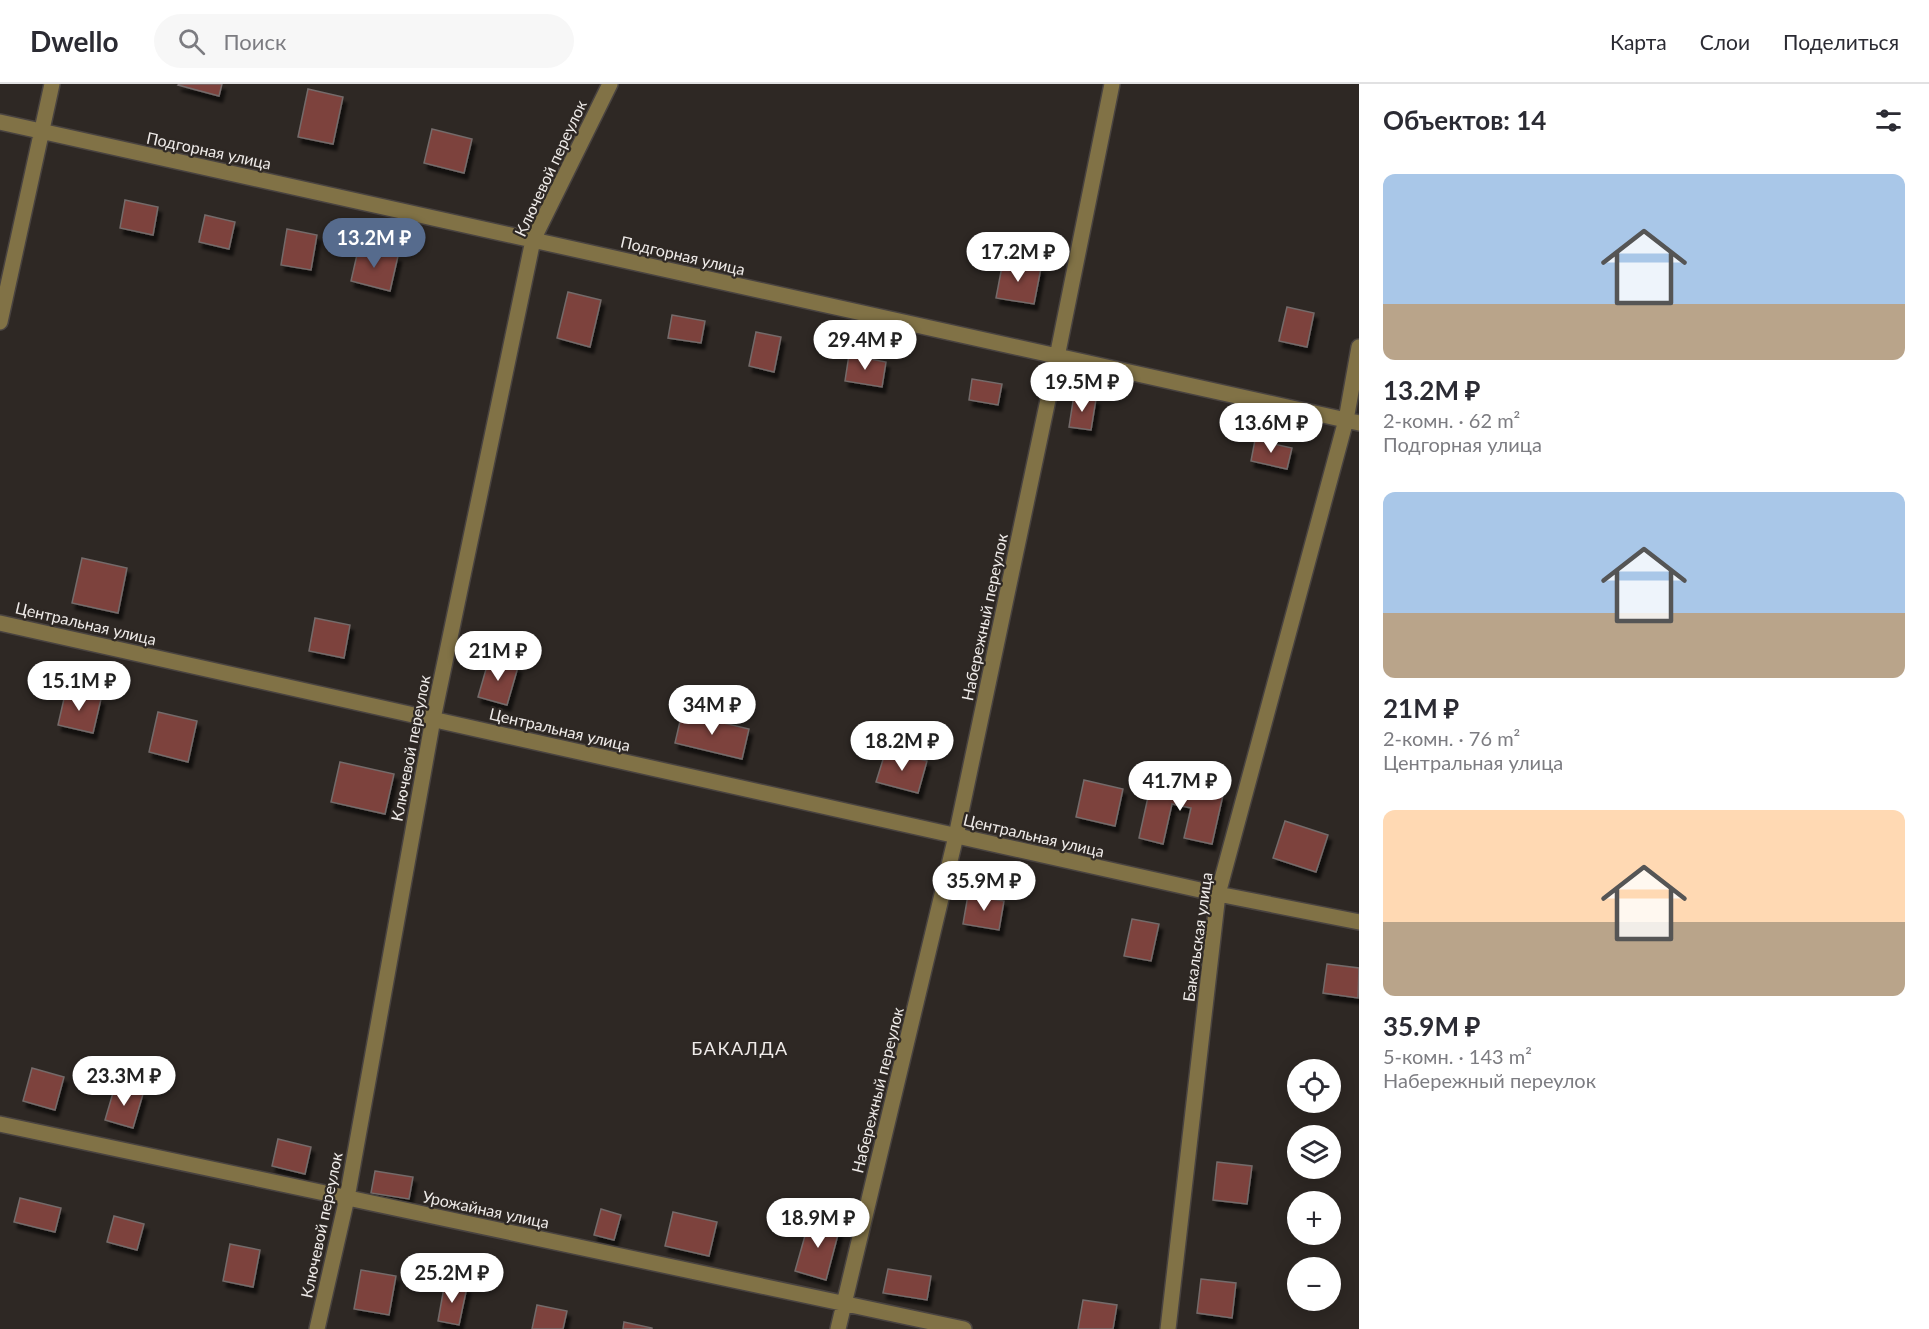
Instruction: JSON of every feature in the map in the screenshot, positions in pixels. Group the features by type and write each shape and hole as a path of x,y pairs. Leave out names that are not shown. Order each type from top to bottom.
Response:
{"street":[{"path":"0,322 52,84"},
{"name":"Ключевой переулок","path":"317,1329 347,1198 432,719 533,240 610,84"},
{"name":"Набережный переулок","path":"838,1329 956,836 1058,357 1112,84"},
{"name":"Подгорная улица","path":"0,122 1353,422"},
{"name":"Бакальская улица","path":"1168,1329 1218,894 1353,422 1359,347"},
{"name":"Центральная улица","path":"0,623 1218,894 1359,922"},
{"name":"Урожайная улица","path":"0,1124 964,1329"}],"building":[{"path":"179,84 222,84 219,96"},
{"path":"308,89 343,97 333,144 298,137"},
{"path":"432,129 472,139 464,173 424,163"},
{"path":"125,200 158,207 153,235 120,228"},
{"path":"205,215 235,222 229,249 199,242"},
{"path":"287,229 317,235 311,270 281,265"},
{"path":"359,246 398,256 390,291 351,281"},
{"path":"1003,261 1041,268 1034,304 996,298"},
{"path":"568,292 601,300 590,347 557,338"},
{"path":"1287,307 1314,313 1307,347 1279,341"},
{"path":"672,315 705,321 701,343 668,338"},
{"path":"756,332 781,337 774,372 749,366"},
{"path":"849,355 886,362 882,387 845,381"},
{"path":"972,379 1002,384 998,405 969,400"},
{"path":"1074,395 1096,399 1091,430 1069,427"},
{"path":"1255,440 1292,448 1287,469 1251,461"},
{"path":"82,558 127,568 118,613 72,603"},
{"path":"315,618 350,625 344,658 309,651"},
{"path":"489,659 518,667 507,705 478,697"},
{"path":"66,690 101,699 93,733 58,725"},
{"path":"158,712 197,721 188,762 149,752"},
{"path":"682,713 749,729 742,759 675,743"},
{"path":"886,750 927,761 918,793 876,782"},
{"path":"340,762 394,774 385,814 331,802"},
{"path":"1152,779 1223,795 1212,844 1184,838 1191,808 1172,804 1163,844 1139,838"},
{"path":"1084,780 1123,789 1115,826 1076,817"},
{"path":"1285,821 1328,835 1316,872 1273,858"},
{"path":"968,895 1004,901 999,930 963,924"},
{"path":"1132,919 1159,924 1151,961 1124,956"},
{"path":"1327,964 1359,968 1358,998 1323,993"},
{"path":"32,1068 64,1077 55,1110 23,1101"},
{"path":"115,1086 143,1094 133,1128 105,1120"},
{"path":"278,1139 311,1147 305,1174 272,1166"},
{"path":"1217,1162 1252,1166 1247,1204 1213,1200"},
{"path":"375,1171 413,1177 409,1199 371,1193"},
{"path":"20,1198 61,1208 55,1232 14,1222"},
{"path":"601,1209 621,1215 614,1240 594,1235"},
{"path":"673,1212 717,1222 709,1256 665,1246"},
{"path":"114,1216 144,1224 137,1250 107,1242"},
{"path":"810,1218 840,1227 826,1280 795,1271"},
{"path":"230,1244 260,1250 253,1287 223,1281"},
{"path":"888,1269 931,1276 927,1300 883,1293"},
{"path":"361,1270 396,1276 389,1315 354,1309"},
{"path":"1201,1279 1236,1283 1232,1318 1197,1313"},
{"path":"445,1282 467,1287 459,1325 438,1321"},
{"path":"1083,1300 1117,1305 1113,1329 1078,1329"},
{"path":"537,1305 567,1311 563,1329 532,1329"},
{"path":"624,1322 652,1328 652,1329 623,1329"}],"district":[{"name":"БАКАЛДА","path":"740,1048"}]}
